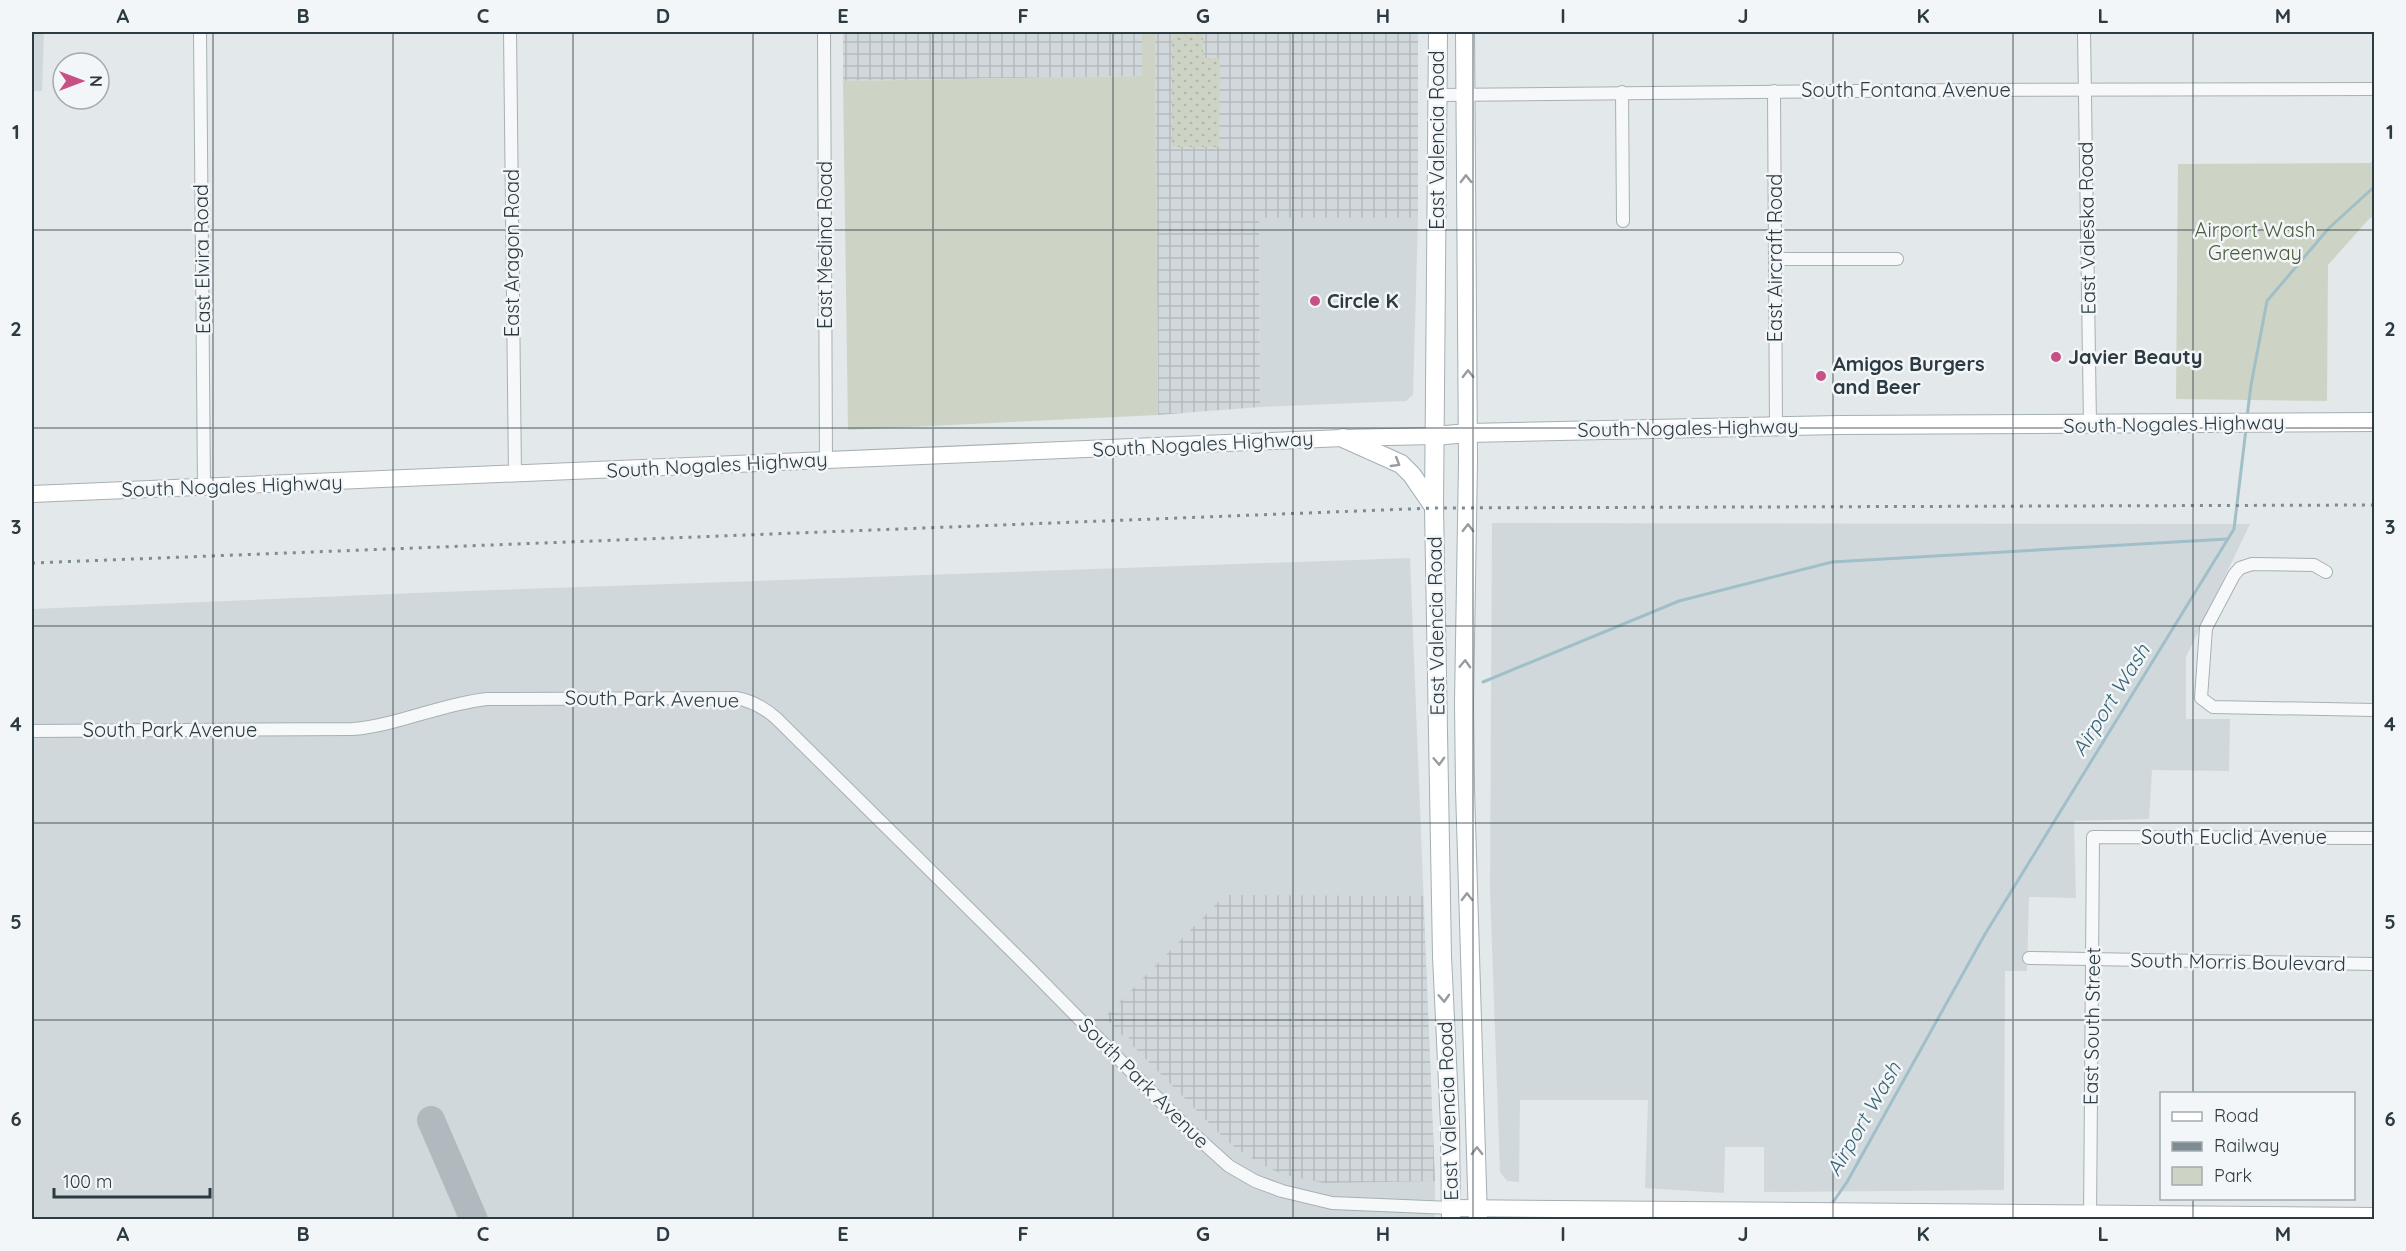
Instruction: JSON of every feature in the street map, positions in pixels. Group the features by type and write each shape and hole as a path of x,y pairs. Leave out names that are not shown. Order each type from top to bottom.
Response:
{"main road":[{"name":"East Valencia Road","path":"1438,32 1434,508 1442,842 1442,957 1450,1125 1451,1214"},
{"name":"East Valencia Road","path":"1465,32 1468,433 1464,703 1469,956 1478,1214"},
{"name":"South Nogales Highway","path":"32,494 1468,433 1776,426 2374,422"},
{"path":"1343,438 1401,464 1416,480 1434,508"},
{"path":"1437,703 1464,703"},
{"path":"1442,957 1469,956"},
{"name":"South Park Avenue","path":"1451,1214 1871,1211 1899,1216 2374,1216"}],"street":[{"name":"East Elvira Road","path":"200,32 204,486"},
{"name":"East Aragon Road","path":"510,32 515,474"},
{"name":"East Medina Road","path":"824,32 826,459"},
{"name":"East Valeska Road","path":"2084,32 2090,424"},
{"name":"South Fontana Avenue","path":"1438,95 2085,89 2374,89"},
{"name":"East Aircraft Road","path":"1774,91 1776,426"},
{"path":"1622,92 1623,221"},
{"path":"1775,259 1897,259"},
{"path":"2326,572 2314,565 2252,564 2245,566 2234,575 2206,628 2201,698 2213,707 2374,710"},
{"name":"South Park Avenue","path":"32,731 370,728 457,704 487,699 736,698 748,700 766,708 818,758 1190,1131 1229,1166 1255,1181 1282,1191 1332,1203 1451,1214"},
{"name":"South Euclid Avenue","path":"2093,837 2374,838"},
{"name":"East South Street","path":"2090,1217 2093,837"},
{"name":"South Morris Boulevard","path":"2029,958 2374,964"}],"shaded area":[{"path":"32,32 44,32 42,91 32,91"},
{"path":"843,32 1142,32 1142,76 843,81"},
{"path":"1155,32 1418,32 1418,218 1259,218 1260,407 1158,415"},
{"path":"1259,217 1418,218 1413,395 1406,401 1260,407"},
{"path":"1492,523 2250,524 2186,657 2186,719 2230,719 2229,771 2152,770 2149,819 2074,821 2076,898 2029,897 2027,971 2005,971 2004,1190 1764,1192 1764,1147 1725,1147 1724,1193 1645,1188 1648,1100 1520,1100 1519,1182 1507,1181 1500,1172 1490,889"},
{"path":"1410,558 1435,1219 32,1219 32,609 440,592"},
{"path":"1225,895 1423,896 1435,1181 1324,1183 1285,1175 1269,1168 1237,1149 1224,1138 1132,1045 1132,1041 1126,1035 1123,1036 1105,1017"}],"green space":[{"path":"1142,32 1155,32 1158,415 848,430 843,81 1142,76"},
{"path":"1172,33 1203,33 1203,58 1220,58 1219,147 1172,147"},
{"name":"Airport Wash Greenway","path":"2374,160 2374,216 2328,265 2327,401 2176,399 2178,164 2370,163"}],"waterway":[{"name":"Airport Wash","path":"2247,417 2267,301 2329,228 2374,187"},
{"name":"Airport Wash","path":"1831,1205 1847,1182 1985,934 2234,529 2246,429"},
{"path":"1483,682 1679,601 1832,562 2227,539"}],"taxiway":[{"path":"431,1120 474,1220"}],"railway":[{"path":"32,563 1434,508 2374,505"}],"place":[{"name":"Circle K","path":"1315,301"},
{"name":"Javier Beauty","path":"2056,357"},
{"name":"Amigos Burgers and Beer","path":"1821,376"}]}
